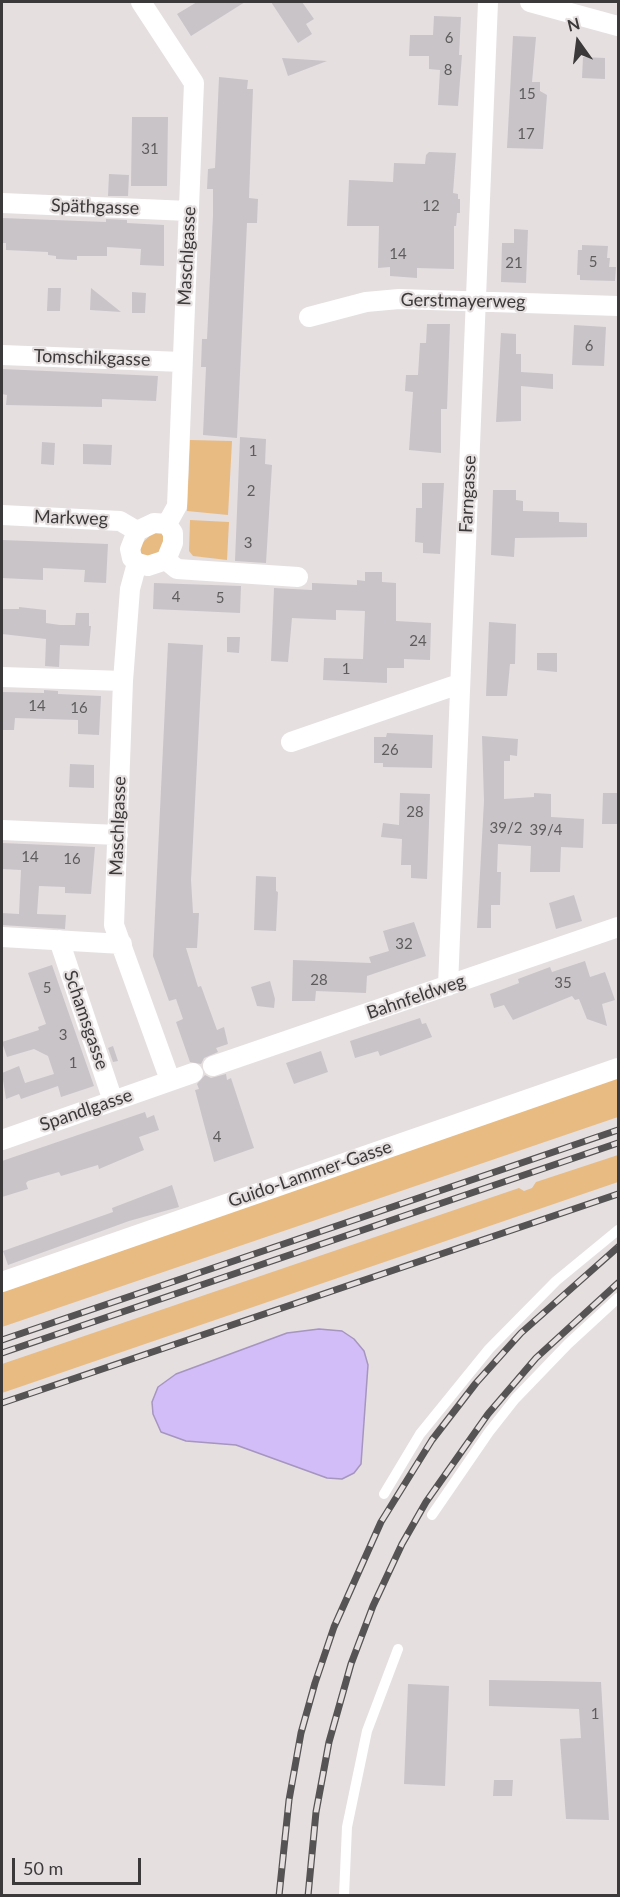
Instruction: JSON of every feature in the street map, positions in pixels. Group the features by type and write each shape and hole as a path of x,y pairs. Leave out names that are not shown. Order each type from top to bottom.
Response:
{"street":[{"name":"Maschlgasse","path":"141,2 194,83 177,506 167,524"},
{"name":"Farngasse","path":"448,986 488,2"},
{"path":"530,2 618,26"},
{"name":"Späthgasse","path":"2,203 189,211"},
{"name":"Gerstmayerweg","path":"309,317 366,303 399,299 618,306"},
{"name":"Tomschikgasse","path":"2,355 182,362"},
{"name":"Markweg","path":"2,516 120,520 137,531"},
{"path":"154,523 167,524 173,532 173,543 166,561 148,567 137,563 132,558 130,549 137,531 154,523"},
{"path":"166,561 177,569 298,576"},
{"name":"Maschlgasse","path":"137,563 130,589 123,681 114,925 170,1080"},
{"path":"2,677 123,681"},
{"path":"291,742 459,684"},
{"path":"2,830 118,835"},
{"name":"Bahnfeldweg","path":"213,1066 618,927"},
{"path":"2,937 122,944"},
{"name":"Schamsgasse","path":"59,940 113,1101"},
{"name":"Guido-Lammer-Gasse","path":"2,1282 618,1068"},
{"path":"170,1080 193,1072"},
{"name":"Spandlgasse","path":"2,1140 170,1080"}],"lane":[{"path":"384,1494 420,1434 489,1349 556,1281 618,1230"},
{"path":"432,1515 489,1432 515,1400 568,1344 618,1298"},
{"path":"344,1896 347,1827 367,1731 398,1649"}],"shaded area":[{"path":"190,440 232,441 228,515 187,511"},
{"path":"190,520 229,522 227,560 193,556 189,551"},
{"path":"155,531 166,534 163,549 156,555 144,556 140,553 141,544"},
{"path":"618,1076 618,1117 2,1327 2,1290"},
{"path":"618,1155 618,1182 2,1393 2,1364 519,1188 524,1191 532,1188 536,1182"},
{"path":"319,1329 342,1331 354,1339 364,1351 368,1365 361,1464 354,1473 342,1479 327,1478 236,1445 186,1441 161,1432 153,1414 152,1402 158,1387 176,1374 287,1333"}],"building":[{"path":"197,2 245,2 191,36 177,14"},
{"path":"271,2 302,2 314,19 306,24 312,34 298,43"},
{"path":"434,16 461,17 459,55 462,55 458,106 438,105 440,70 429,69 429,56 409,56 410,35 433,35"},
{"path":"513,36 536,37 532,82 540,82 540,91 547,95 543,149 507,148"},
{"path":"583,57 605,58 605,79 582,78"},
{"path":"282,58 327,61 288,76"},
{"path":"219,77 248,80 247,89 253,89 249,198 258,199 257,223 247,223 237,438 203,435 206,367 201,367 202,339 207,339 213,215 213,189 207,189 208,169 215,168"},
{"path":"132,117 168,117 167,186 131,186"},
{"path":"429,152 456,153 453,193 458,194 458,199 460,199 460,213 457,213 456,226 454,226 454,269 417,268 417,278 390,276 390,267 378,268 379,226 347,226 349,180 393,182 394,163 425,164 426,155"},
{"path":"109,174 129,175 128,196 108,196"},
{"path":"2,218 106,222 106,219 127,220 127,223 164,225 164,266 140,265 141,249 107,247 107,256 77,256 77,260 56,259 56,256 48,255 48,252 6,250 6,243 2,243"},
{"path":"514,229 528,230 526,283 501,282 502,243 514,243"},
{"path":"582,245 608,246 609,267 616,267 615,281 580,280 580,275 577,275 578,250 582,250"},
{"path":"48,288 61,288 60,311 47,311"},
{"path":"91,288 121,312 90,310"},
{"path":"132,292 146,293 145,313 132,313"},
{"path":"427,324 450,324 447,409 441,409 441,453 409,450 413,392 405,391 406,375 418,375 420,343 426,343"},
{"path":"574,325 606,327 604,366 572,365"},
{"path":"501,333 516,334 516,354 521,354 521,372 553,374 553,389 521,386 521,421 496,422"},
{"path":"2,369 158,376 156,401 102,399 102,407 6,405 7,395 2,394"},
{"path":"240,437 266,439 265,464 272,465 266,563 235,561"},
{"path":"42,442 55,443 54,465 41,464"},
{"path":"83,444 112,445 111,465 83,464"},
{"path":"422,483 444,483 440,554 423,553 423,543 415,542 416,508 422,508"},
{"path":"493,490 516,490 516,500 523,501 523,511 559,512 559,522 587,523 587,537 515,538 514,557 491,555"},
{"path":"2,540 108,544 106,583 84,582 85,570 43,568 43,580 2,578"},
{"path":"365,572 382,572 382,582 396,583 396,621 431,623 430,660 404,659 404,668 387,668 387,683 323,680 324,658 363,659 365,611 336,610 336,620 292,618 288,662 271,661 274,588 312,590 312,583 357,585 357,580 365,581"},
{"path":"154,583 241,586 240,613 153,609"},
{"path":"19,607 46,610 46,623 60,625 75,625 76,613 89,613 89,626 91,626 89,646 60,645 59,667 45,666 46,639 2,634 2,609 19,609"},
{"path":"489,622 516,624 515,664 510,664 507,696 486,696"},
{"path":"227,637 240,637 239,653 227,652"},
{"path":"168,643 203,645 191,880 193,913 199,913 198,932 197,948 186,948 198,987 201,986 217,1030 224,1027 228,1044 216,1048 218,1052 204,1058 201,1064 190,1062 176,1022 183,1019 176,999 169,1001 153,956"},
{"path":"537,653 557,653 557,672 537,670"},
{"path":"44,690 58,691 58,694 101,696 99,735 78,734 78,720 15,718 14,730 2,730 2,692 44,693"},
{"path":"387,733 433,735 432,768 383,767 383,763 374,763 374,737 386,737"},
{"path":"482,736 518,739 517,756 510,755 510,761 504,761 504,799 534,797 534,793 551,794 551,817 584,819 583,848 561,847 560,872 530,872 531,846 498,844 497,872 501,872 500,905 491,905 491,928 477,928 484,801"},
{"path":"70,764 94,765 94,788 69,787"},
{"path":"400,793 430,794 427,879 411,878 411,865 401,865 402,839 381,837 383,823 399,825"},
{"path":"603,793 618,793 618,824 602,824"},
{"path":"2,843 95,847 91,894 65,893 65,887 39,886 37,914 66,915 65,929 2,925 2,913 19,914 21,870 2,869"},
{"path":"256,876 276,877 276,891 278,892 276,931 254,930"},
{"path":"574,895 582,921 556,929 549,903"},
{"path":"414,922 426,956 367,976 366,993 316,991 315,1001 292,1001 293,960 371,963 369,957 389,951 383,931"},
{"path":"585,961 590,977 605,972 615,1000 602,1004 607,1026 587,1019 579,999 575,1000 572,996 513,1020 504,1005 494,1008 490,994 519,983 518,979 550,967 552,972"},
{"path":"52,965 94,1086 61,1097 58,1086 21,1099 19,1094 6,1099 2,1073 19,1066 25,1083 54,1074 48,1056 34,1049 7,1057 2,1042 39,1030 38,1027 46,1024 28,973"},
{"path":"270,981 275,999 274,1008 257,1006 251,987"},
{"path":"420,1018 422,1024 426,1023 432,1037 380,1056 378,1051 355,1058 350,1041"},
{"path":"113,1046 118,1061 113,1062 108,1048"},
{"path":"321,1051 328,1072 294,1084 286,1063"},
{"path":"226,1074 227,1080 231,1078 254,1148 214,1162 195,1090 199,1089 197,1084 205,1075 211,1078"},
{"path":"145,1112 147,1118 154,1115 159,1130 139,1137 144,1150 99,1169 98,1165 61,1176 59,1172 28,1181 26,1183 28,1189 2,1197 2,1161"},
{"path":"172,1185 179,1207 129,1221 8,1265 3,1251 113,1212 112,1208"},
{"path":"489,1680 601,1682 609,1820 566,1819 560,1739 581,1738 579,1709 489,1706"},
{"path":"408,1684 449,1686 445,1786 404,1784"},
{"path":"494,1780 513,1780 512,1796 493,1796"}],"railway":[{"path":"2,1340 618,1130"},
{"path":"2,1353 618,1143"},
{"path":"2,1403 618,1194"},
{"path":"279,1896 289,1800 301,1733 334,1627 381,1522 432,1440 476,1383 521,1333 618,1247"},
{"path":"308,1896 316,1812 329,1742 351,1664 373,1606 402,1544 426,1502 488,1414 536,1358 618,1283"}]}
